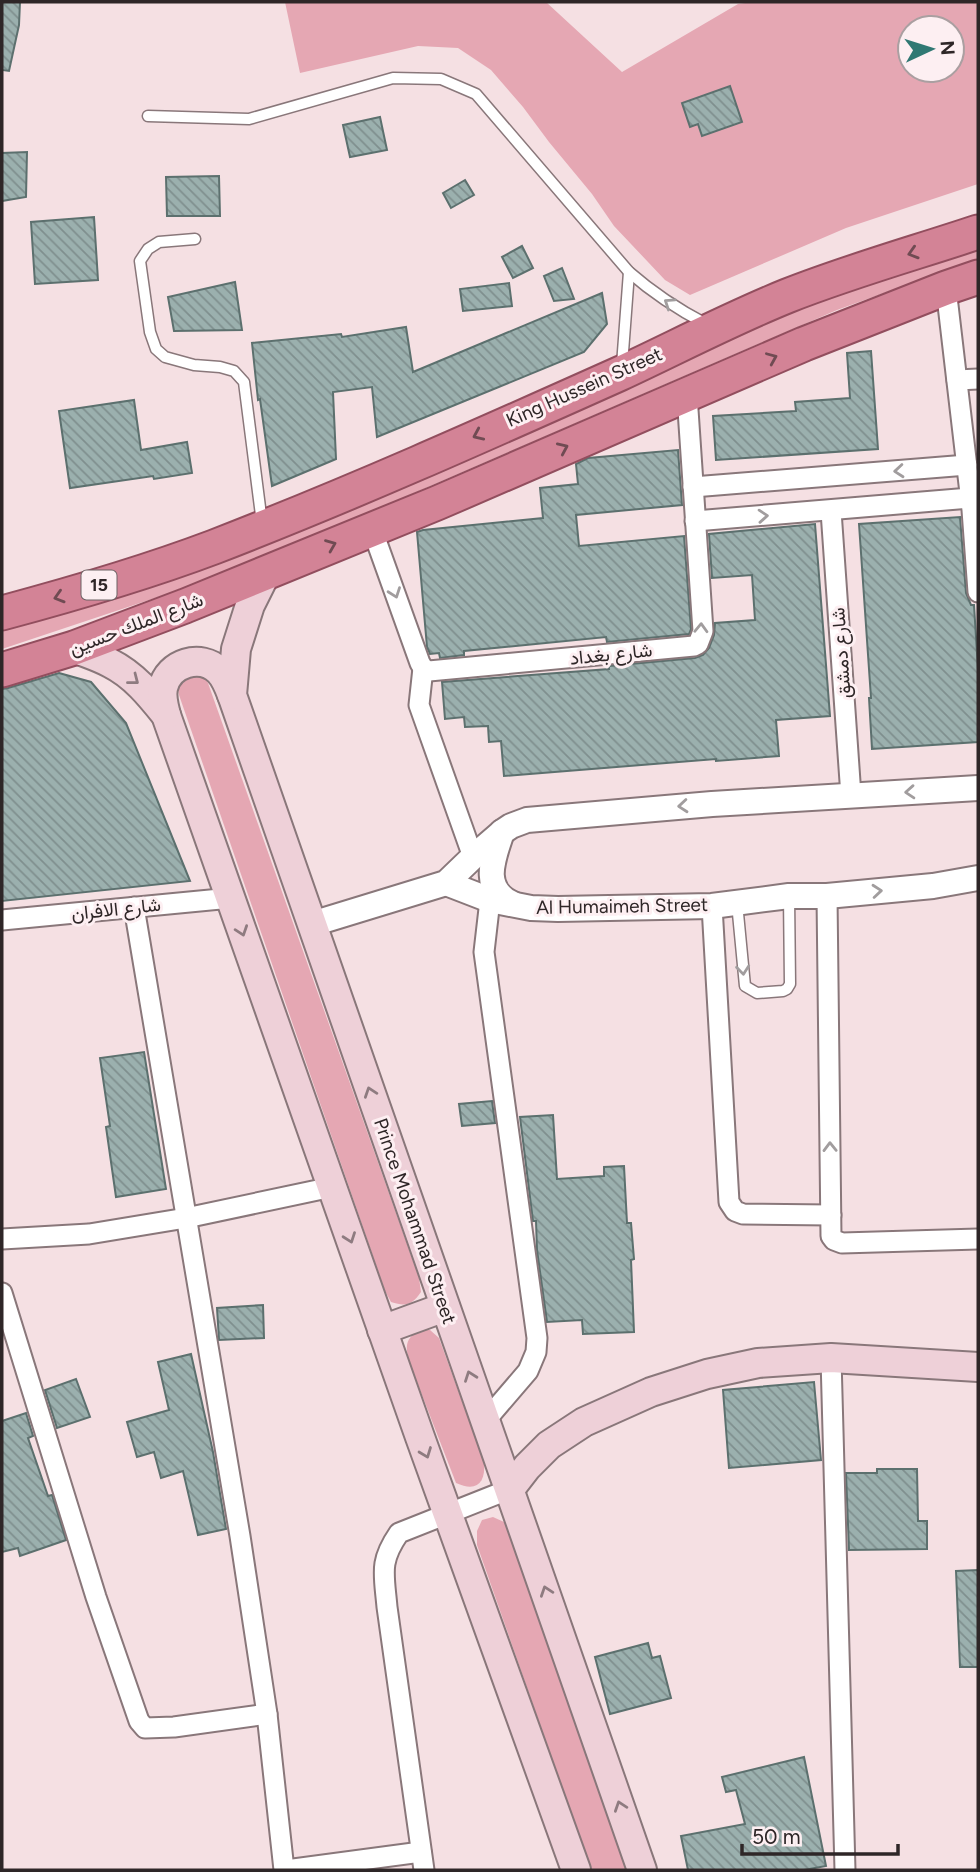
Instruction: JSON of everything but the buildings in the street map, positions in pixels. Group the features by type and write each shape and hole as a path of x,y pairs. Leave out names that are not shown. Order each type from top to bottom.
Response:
{"highway":[{"name":"King Hussein Street","path":"2,613 140,573 194,554 377,480 784,297 839,275 978,232"},
{"path":"267,571 438,503 804,344 978,277"},
{"path":"784,297 804,344"},
{"name":"شارع الملك حسين","path":"2,670 74,648 267,571"}],"main road":[{"name":"Prince Mohammad Street","path":"267,571 250,605 236,649 232,695 642,1870"},
{"path":"74,648 110,663 131,677 148,692 166,715"},
{"path":"232,695 218,670 206,663 193,661 179,666 169,675 163,688 166,715 576,1870"},
{"path":"382,1329 445,1307"},
{"path":"510,1489 549,1445 584,1422 651,1392 707,1374 758,1363 831,1358 978,1367"}],"street":[{"path":"946,288 974,506 978,592"},
{"path":"957,380 978,379"},
{"name":"شارع بغداد","path":"423,668 436,671 698,644 703,631 687,395"},
{"path":"693,487 967,465"},
{"path":"695,521 831,511 974,506"},
{"name":"شارع دمشق","path":"831,511 851,796"},
{"path":"372,529 423,668 419,705 473,857"},
{"path":"312,925 446,883 502,832 527,820 724,803 978,788"},
{"path":"502,832 491,873 493,885 498,894 518,906"},
{"name":"Al Humaimeh Street","path":"446,883 491,900 518,906 558,909 724,904 789,896 827,896 933,886 978,878"},
{"path":"827,896 831,1236 842,1243 978,1239"},
{"name":"شارع الافران","path":"2,920 231,898"},
{"path":"486,1420 533,1363 537,1338 484,952 491,900"},
{"path":"724,904 729,1202 735,1211 743,1214 831,1215"},
{"path":"134,907 267,1714 285,1870 422,1861 387,1607 384,1565 388,1549 399,1533 510,1489"},
{"path":"2,1239 89,1234 186,1218 332,1187"},
{"path":"2,1293 96,1597 139,1721 145,1728 174,1727 267,1714"},
{"path":"831,1358 845,1870"}],"lane":[{"path":"148,116 249,119 393,78 441,79 476,94 629,272 680,310 714,328"},
{"path":"195,239 159,242 148,249 140,261 150,332 156,349 165,358 234,371 244,382 262,527"},
{"path":"621,372 629,272"},
{"path":"724,904 746,986 757,993 783,991 790,984 789,896"}],"shaded area":[{"path":"285,2 546,2 622,72 738,4 978,2 978,184 846,228 690,295 665,280 614,226 592,194 491,70 458,48 418,46 300,73"},
{"path":"978,243 978,259 837,310 227,574 2,649 2,626 837,291"},
{"path":"186,672 204,676 208,683 419,1278 421,1292 408,1304 391,1302 385,1291 179,695 177,686"},
{"path":"421,1330 430,1330 439,1338 484,1462 481,1481 474,1486 456,1483 410,1364 407,1344 411,1336"},
{"path":"493,1517 504,1522 511,1534 629,1870 591,1870 477,1545 477,1531 482,1520"}]}
